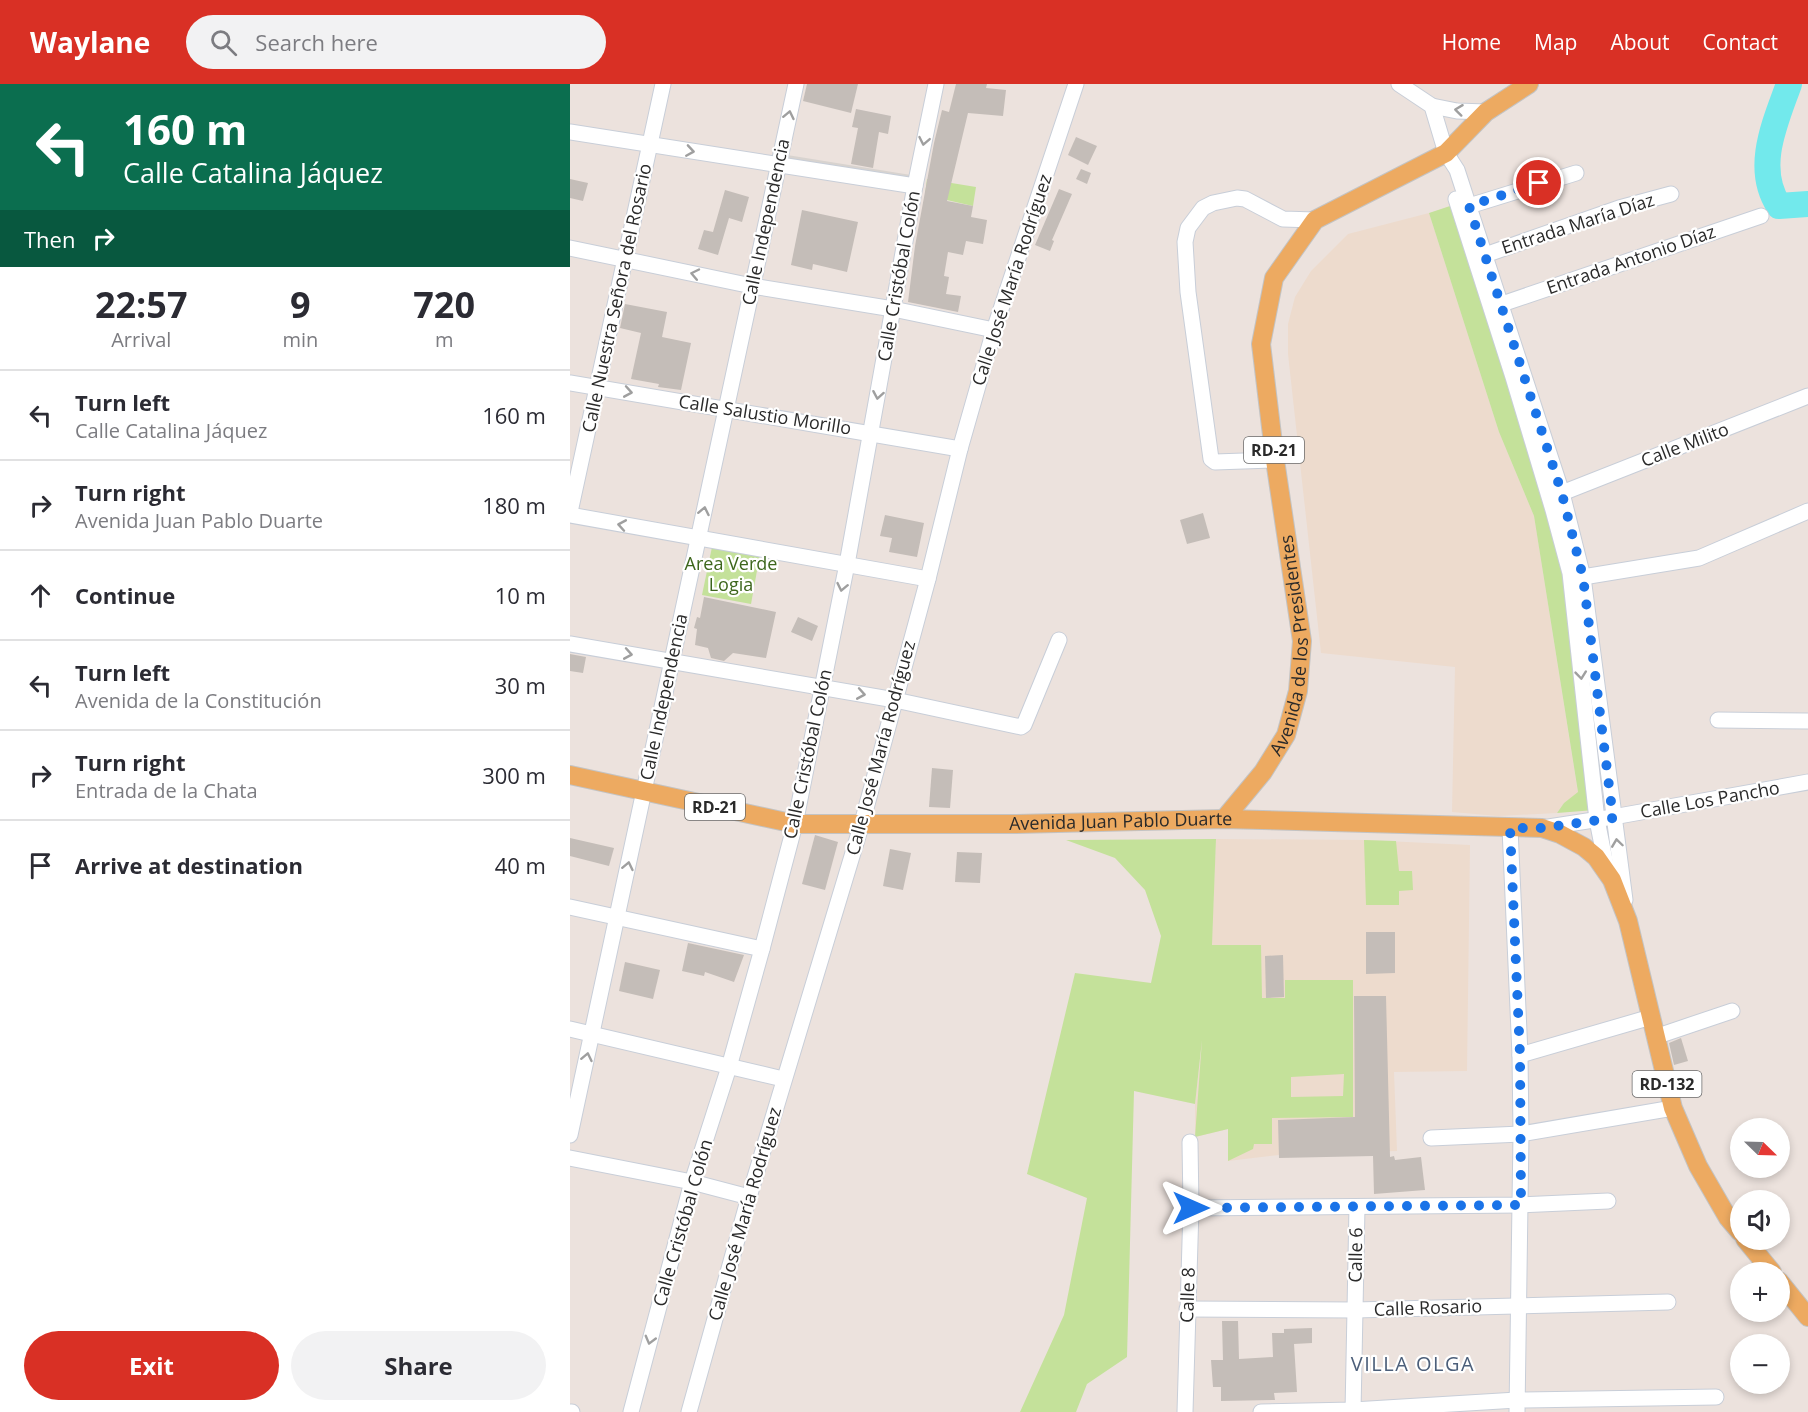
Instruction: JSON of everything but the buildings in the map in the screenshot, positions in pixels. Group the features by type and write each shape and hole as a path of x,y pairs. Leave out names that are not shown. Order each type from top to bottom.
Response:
{"main road":[{"name":"Avenida de los Presidentes","path":"1224,819 1263,772 1286,735 1298,691 1302,642 1275,460 1261,344 1274,278 1315,220 1446,153 1486,112 1529,84"},
{"name":"Avenida Juan Pablo Duarte","path":"570,775 795,824 1013,824 1224,819 1542,828 1560,834 1584,847 1596,857 1607,872 1628,921"},
{"name":"RD-132","path":"1628,921 1673,1108 1698,1166 1730,1220"},
{"path":"1754,1250 1764,1262"},
{"path":"1790,1295 1808,1317"}],"street":[{"name":"Calle Nuestra Señora del Rosario","path":"570,514 663,84"},
{"name":"Calle Independencia","path":"570,1135 796,84"},
{"name":"Calle Cristóbal Colón","path":"631,1412 692,1182 729,1067 795,824 847,564 915,186 936,84"},
{"name":"Calle José María Rodríguez","path":"689,1412 748,1197 862,823 928,579 960,449 994,330 1076,84"},
{"path":"1399,84 1432,106 1457,111 1486,112"},
{"path":"1432,106 1446,153 1457,170 1502,304 1562,494 1583,577 1628,921"},
{"path":"570,132 915,186"},
{"path":"1446,153 1446,170 1513,377 1570,573 1596,820 1607,872"},
{"path":"1469,206 1576,173"},
{"name":"Entrada María Díaz","path":"1485,255 1619,208 1671,195"},
{"path":"1275,460 1215,462 1210,459 1188,292 1185,238 1191,222 1203,208 1213,203 1237,198 1283,219 1315,220"},
{"name":"Entrada Antonio Díaz","path":"1502,304 1761,216"},
{"path":"570,248 752,286 893,309 994,330"},
{"name":"Calle Salustio Morillo","path":"570,383 872,432 960,449"},
{"name":"Calle Milito","path":"1562,494 1808,396"},
{"path":"1583,577 1699,558 1808,511"},
{"path":"570,514 928,579"},
{"path":"570,644 895,700 1023,726 1059,640"},
{"path":"1718,720 1808,721"},
{"name":"Calle Los Pancho","path":"1542,828 1613,818 1808,782"},
{"path":"1510,828 1520,1055 1521,1134 1517,1406"},
{"path":"570,908 762,949"},
{"path":"1655,1036 1732,1011"},
{"path":"1520,1055 1651,1017"},
{"path":"570,1029 783,1079"},
{"path":"1431,1138 1521,1134 1673,1108"},
{"name":"Calle 8","path":"1185,1412 1191,1208 1190,1142"},
{"path":"570,1158 692,1182 748,1197"},
{"path":"1191,1208 1521,1205 1608,1201"},
{"name":"Calle 6","path":"1353,1411 1357,1207"},
{"name":"Calle Rosario","path":"1187,1309 1355,1310 1668,1302"},
{"path":"1261,1412 1517,1406 1716,1397"}],"shaded area":[{"path":"781,154 917,176 914,191 777,170"},
{"path":"1429,213 1499,432 1534,516 1578,793 1564,803 1557,813 1498,816 1452,812 1455,667 1321,653 1288,354 1288,324 1295,297 1311,271 1348,234"},
{"path":"1216,839 1364,840 1470,845 1467,1071 1394,1072 1397,1151 1279,1155 1228,1161 1228,1129 1195,1137 1195,1104 1211,961"}],"green space":[{"path":"927,179 976,187 973,206 925,195"},
{"path":"1450,206 1570,573 1595,810 1557,813 1564,803 1578,792 1534,516 1499,432 1429,213"},
{"name":"Area Verde Logia","path":"712,547 760,554 751,604 702,595"},
{"path":"1216,839 1212,945 1261,945 1262,998 1285,998 1285,980 1353,980 1353,1117 1272,1118 1272,1144 1254,1144 1253,1149 1228,1161 1228,1129 1195,1137 1202,1040 1195,1104 1134,1091 1127,1357 1087,1384 1076,1412 1020,1412 1064,1315 1087,1198 1027,1174 1075,973 1151,983 1161,936 1145,890 1115,858 1066,840","holes":["1344,1074 1343,1096 1291,1097 1291,1077"]},
{"path":"1364,840 1396,841 1399,871 1412,871 1413,890 1399,891 1399,905 1366,905"}],"waterway":[{"path":"1789,84 1769,145 1768,176 1779,206 1808,204"}],"district":[{"name":"VILLA OLGA","path":"1413,1364"}],"route":[{"path":"1191,1208 1521,1205 1520,1055 1510,828 1542,828 1613,818 1583,577 1562,494 1469,206 1539,183"}]}
